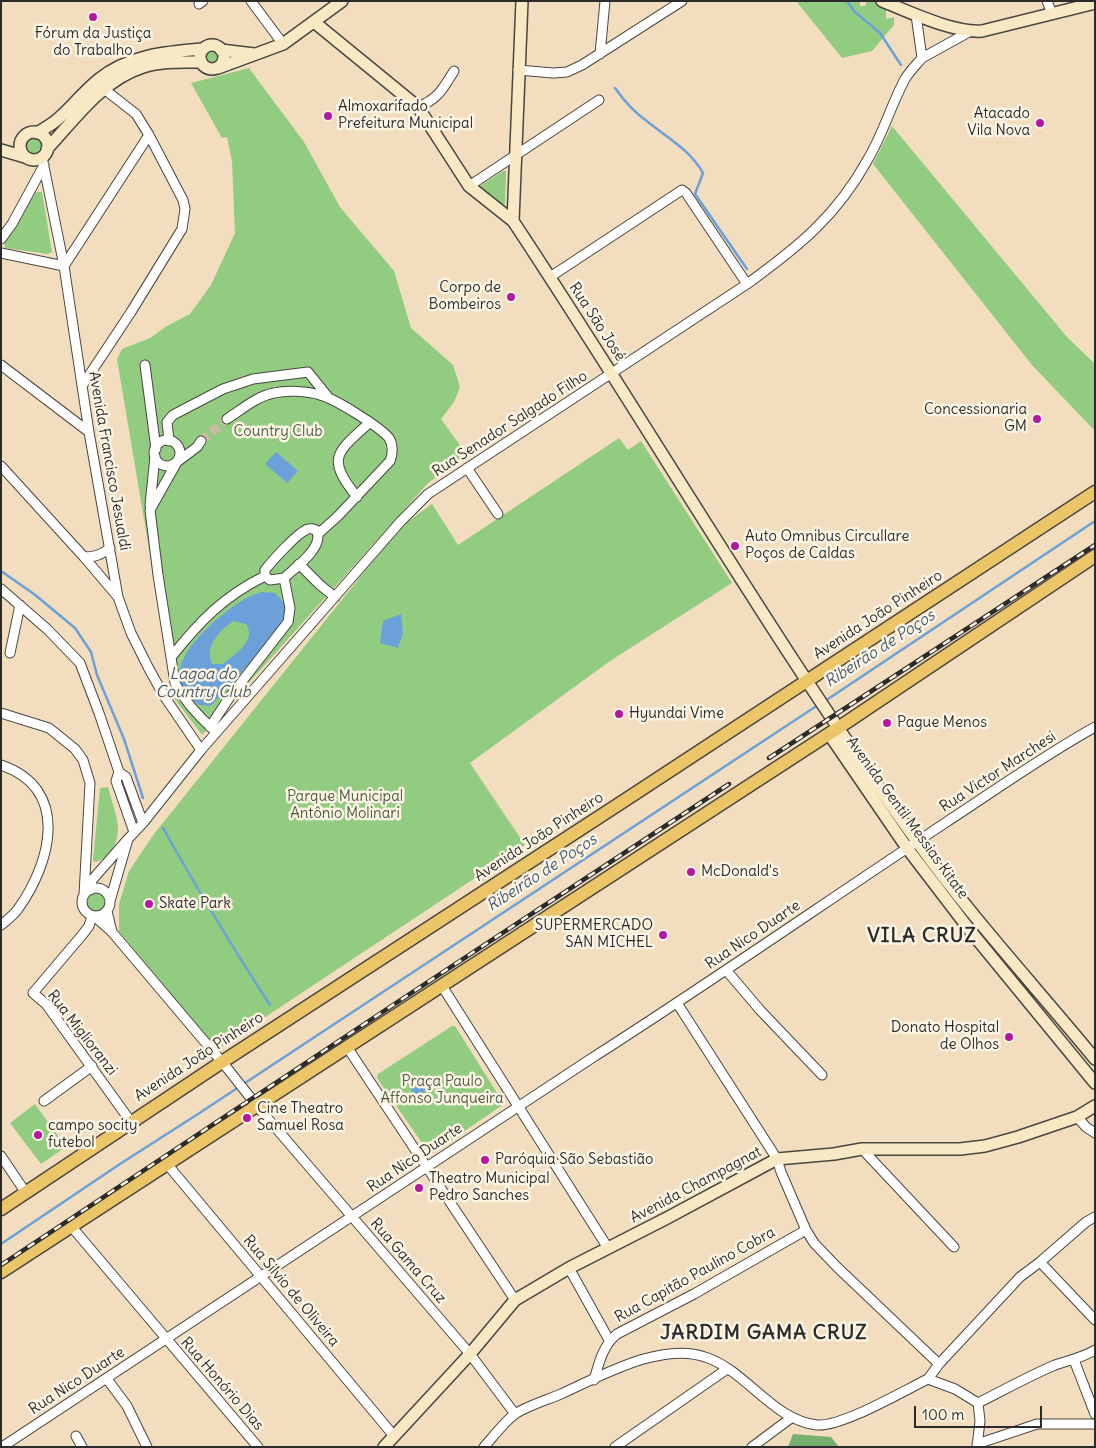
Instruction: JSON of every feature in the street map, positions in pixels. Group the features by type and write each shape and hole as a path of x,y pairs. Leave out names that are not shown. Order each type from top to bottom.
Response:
{"main road":[{"name":"Avenida João Pinheiro","path":"1,1209 222,1062 616,806 810,685 1095,492"},
{"path":"1,1272 834,731 1095,556"}],"street":[{"path":"251,1 283,44"},
{"path":"203,49 200,62 210,70 218,68 283,44 342,1"},
{"path":"513,221 522,1"},
{"path":"600,54 605,1"},
{"path":"518,70 552,73 567,72 600,54 682,1"},
{"path":"882,1 916,15 968,32 982,31 1095,3"},
{"path":"1047,1 1052,14"},
{"path":"916,15 922,58 968,32"},
{"name":"Rua São José","path":"314,22 418,107 469,186 513,221 831,717 834,731"},
{"path":"1,148 30,133 37,133 61,116 98,79 118,67 142,57 166,52 203,49 206,46 214,46 221,50 256,54"},
{"path":"218,68 224,57 221,50"},
{"name":"Rua Senador Salgado Filho","path":"87,892 92,880 143,823 201,750 213,730 335,598 401,521 428,494 747,284 786,255 826,220 847,193 869,159 906,78 922,58"},
{"path":"1,239 12,224 44,157 104,89 121,76 143,66 169,62 200,62"},
{"path":"418,107 431,102 441,92 454,71"},
{"path":"82,386 182,229 185,209 183,200 136,114 104,89"},
{"path":"469,186 599,100"},
{"path":"37,133 46,141 44,157"},
{"path":"1,253 64,266 149,135"},
{"path":"23,138 20,146 25,157"},
{"path":"1,148 34,160 44,157"},
{"name":"Avenida Francisco Jesualdi","path":"44,157 64,266 89,432 118,598 131,633 148,668 164,696 201,750"},
{"path":"550,277 682,190 686,193 747,284"},
{"path":"145,364 157,460 163,465 171,466 197,447 201,441"},
{"path":"1,365 89,432"},
{"path":"169,441 167,422 173,415 223,389 253,379 308,372 328,397"},
{"path":"227,419 274,392 310,393 328,397 345,406 388,438 392,448 392,457 357,496 318,534"},
{"path":"357,496 345,482 339,469 338,457 347,443 369,422"},
{"path":"150,510 180,455 176,444 169,441 161,443 155,451 150,510 158,575 175,683 184,699 213,730 229,698 288,622 290,608 284,578"},
{"path":"1,466 84,557 118,598"},
{"path":"467,468 498,514"},
{"path":"310,529 316,530 319,540 316,546 299,564 284,578 270,580 265,576 266,568 299,535 310,529"},
{"path":"84,557 102,555 110,548"},
{"path":"299,564 335,598"},
{"path":"172,656 191,632 216,607 246,586 265,576"},
{"path":"1,589 47,629 80,663 118,772 116,781 131,836 107,911 112,932"},
{"path":"10,653 20,605"},
{"path":"1,713 48,728 75,749 83,760 90,783 87,892"},
{"name":"Rua Victor Marchesi","path":"917,841 1065,744 1095,727"},
{"name":"Avenida Gentil Messias Kitate","path":"834,731 917,841 977,929 1095,1083"},
{"name":"Avenida Gentil Messias Kitate","path":"834,731 907,848 977,929 1049,1003 1095,1059"},
{"path":"1,766 26,778 40,792 48,820 48,844 39,873 18,911 1,924"},
{"path":"118,772 126,778 143,823"},
{"name":"Rua Nico Duarte","path":"2,1447 678,1003 917,841"},
{"path":"107,911 93,916 88,914 83,907 82,899 87,892 95,889 106,893 110,901"},
{"name":"Rua Gama Cruz","path":"93,916 112,932 222,1062 246,1094 470,1354 515,1414"},
{"name":"Rua Miglioranzi","path":"93,916 83,934 33,993 46,1004 132,1122"},
{"path":"726,970 760,1010 822,1075"},
{"path":"442,986 608,1248"},
{"path":"678,1003 778,1159 781,1172 806,1230 814,1242 837,1267 939,1364"},
{"path":"1038,1011 1049,1003"},
{"path":"347,1047 515,1300"},
{"path":"44,1101 92,1066"},
{"name":"Avenida Champagnat","path":"384,1447 470,1354 515,1300 569,1268 778,1159 834,1154 862,1149 960,1149 985,1146 1018,1138 1077,1117 1095,1106"},
{"path":"1077,1117 1095,1133"},
{"path":"862,1149 954,1247"},
{"path":"1,1156 26,1193"},
{"name":"Rua Silvio de Oliveira","path":"167,1164 394,1436"},
{"path":"484,1447 515,1414 647,1358 671,1354 693,1354 709,1358 727,1369 792,1418 819,1425 832,1424 928,1379 939,1364 1020,1277 1086,1222 1095,1217"},
{"name":"Rua Honório Dias","path":"71,1226 258,1447"},
{"name":"Rua Capitão Paulino Cobra","path":"594,1380 604,1349 609,1340 617,1334 694,1294 806,1230"},
{"path":"1040,1262 1095,1320"},
{"path":"569,1268 609,1340"},
{"path":"978,1403 1049,1368 1074,1360 1095,1350"},
{"path":"1074,1360 1095,1414"},
{"path":"615,1447 727,1369"},
{"path":"107,1379 127,1406 147,1447"},
{"path":"928,1379 955,1389 978,1403"},
{"path":"978,1403 980,1421 977,1446 1037,1424 1095,1424"},
{"path":"752,1447 792,1418"},
{"path":"76,1436 82,1447"}],"green space":[{"path":"796,1 860,1 860,6 865,6 867,1 877,1 886,7 886,19 894,17 894,25 872,51 842,58"},
{"path":"212,48 218,51 221,57 218,63 212,66 206,63 203,57 206,51"},
{"name":"Country Club","path":"249,68 304,142 340,207 394,271 411,328 453,365 460,387 454,402 441,419 467,455 428,483 202,735 174,698 117,359 122,349 150,338 167,326 190,314 211,285 235,233 232,161 227,137 222,138 191,83"},
{"path":"892,126 1067,337 1095,364 1095,431 1032,365 873,164"},
{"path":"34,138 40,141 43,147 40,153 34,156 28,153 25,147 28,141"},
{"path":"506,171 505,204 503,205 481,189 480,186"},
{"path":"36,192 42,192 52,252 48,254 5,248 4,241"},
{"name":"Parque Municipal Antônio Molinari","path":"619,438 628,450 641,441 732,583 610,661 470,763 525,845 217,1049 119,931 119,904 129,871 154,834 369,566 406,523 432,504 458,545"},
{"path":"108,787 117,820 118,836 106,857 95,862 93,860 100,788"},
{"path":"92,893 100,893 105,898 103,909 92,911 87,906 87,898"},
{"name":"Praça Paulo Affonso Junqueira","path":"452,1026 455,1026 504,1104 431,1154 377,1078 378,1074"},
{"name":"campo socity futebol","path":"35,1104 66,1147 41,1164 10,1123"},
{"path":"793,1434 831,1437 839,1447 788,1447"}],"water":[{"path":"276,452 298,471 287,483 265,464"},
{"name":"Lagoa do Country Club","path":"262,592 275,593 285,604 285,623 211,706 200,705 184,696 180,669 185,655 209,626 248,597","holes":["234,621 246,624 249,636 243,647 223,664 212,664 211,647 219,634"]},
{"path":"401,614 403,633 398,648 380,643 383,621"},
{"path":"419,1078 427,1089 416,1097 409,1086"}],"waterway":[{"path":"847,1 854,11 880,33 901,65"},
{"path":"615,88 634,111 678,145 698,165 703,173 695,194 747,269"},
{"name":"Ribeirão de Poços","path":"825,701 1095,521"},
{"path":"1,571 34,594 75,628 91,652 97,675 124,739 143,798"},
{"name":"Ribeirão de Poços","path":"1,1244 818,705"},
{"path":"163,828 215,917 270,1005"}],"tunnel":[{"path":"201,441 227,419"}],"railway":[{"path":"769,758 1095,545"},
{"path":"1,1265 729,784"}],"place":[{"name":"Fórum da Justiça do Trabalho","path":"93,17"},
{"name":"Almoxarifado Prefeitura Municipal","path":"328,116"},
{"name":"Atacado Vila Nova","path":"1040,123"},
{"name":"Corpo de Bombeiros","path":"511,297"},
{"name":"Concessionaria GM","path":"1037,419"},
{"name":"Auto Omnibus Circullare Poços de Caldas","path":"735,546"},
{"name":"Hyundai Vime","path":"619,714"},
{"name":"Pague Menos","path":"887,723"},
{"name":"McDonald's","path":"691,872"},
{"name":"Skate Park","path":"149,904"},
{"name":"SUPERMERCADO SAN MICHEL","path":"663,935"},
{"name":"Donato Hospital de Olhos","path":"1009,1037"},
{"name":"Cine Theatro Samuel Rosa","path":"247,1118"},
{"name":"campo socity futebol","path":"38,1135"},
{"name":"Paróquia São Sebastião","path":"485,1160"},
{"name":"Theatro Municipal Pedro Sanches","path":"419,1188"}],"district":[{"name":"VILA CRUZ","path":"922,936"},
{"name":"JARDIM GAMA CRUZ","path":"764,1333"}]}
